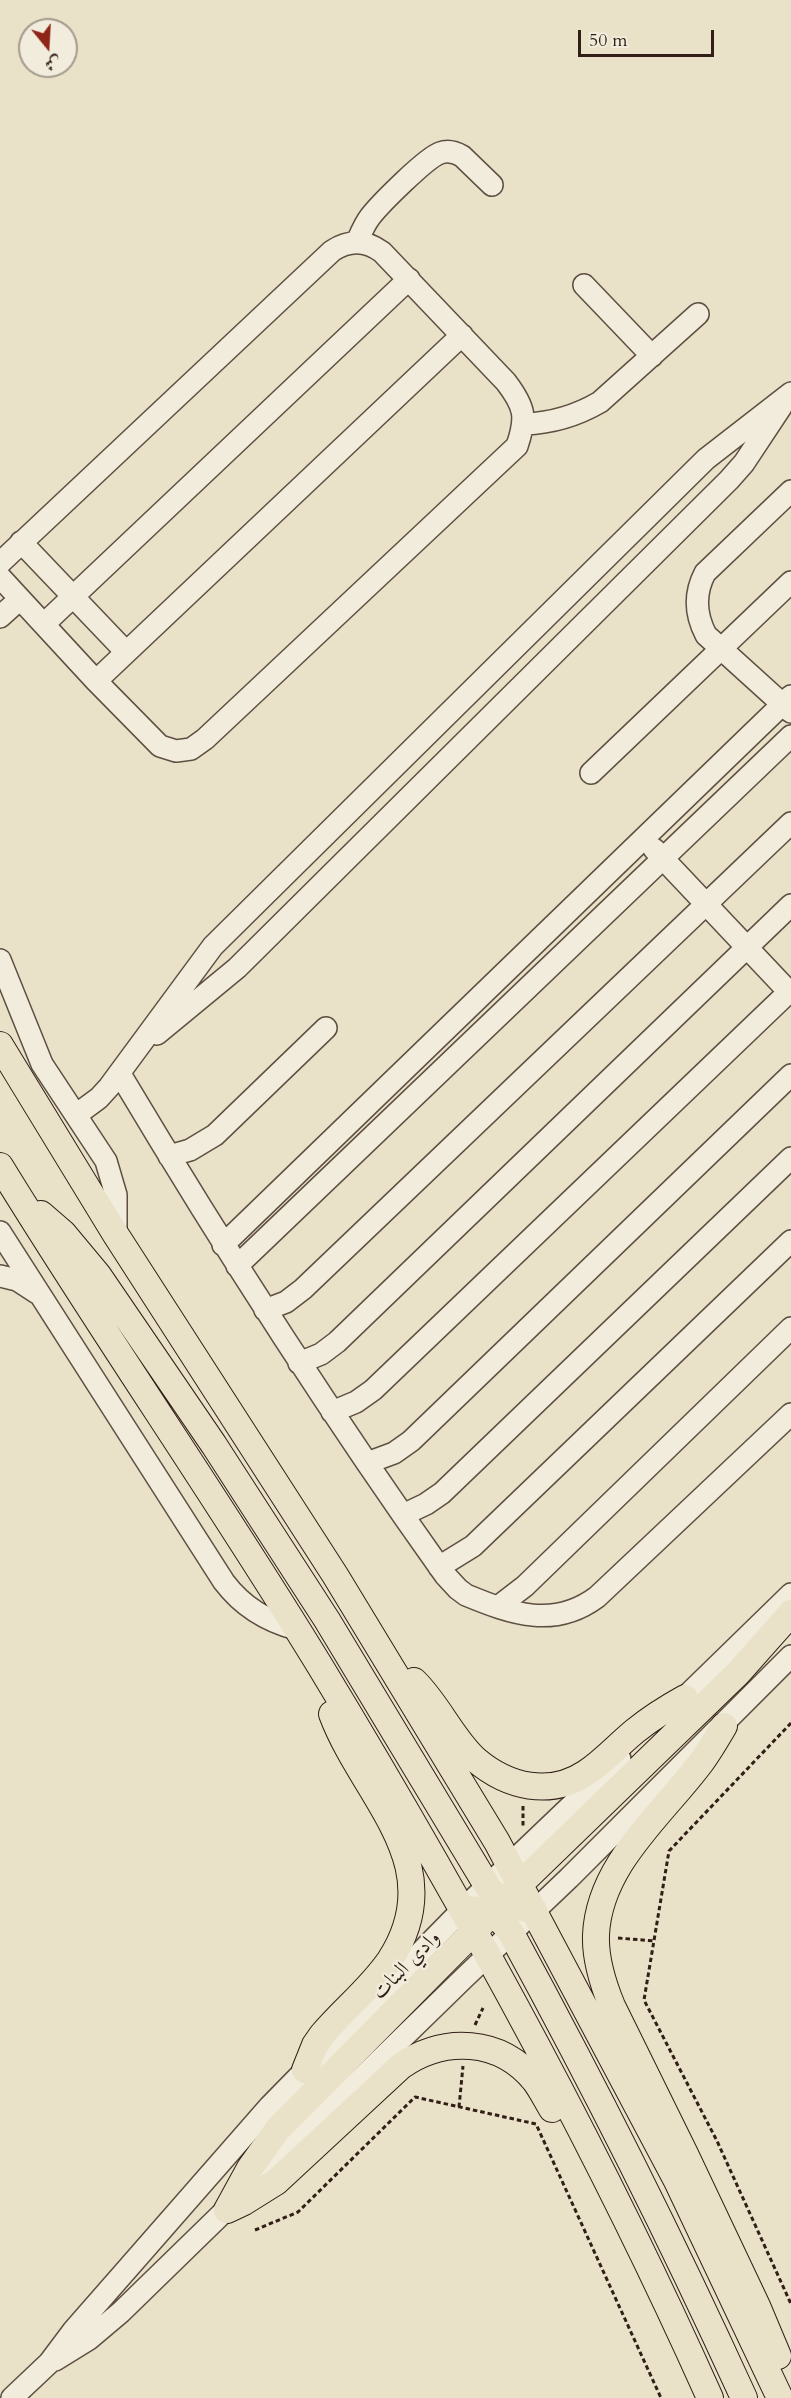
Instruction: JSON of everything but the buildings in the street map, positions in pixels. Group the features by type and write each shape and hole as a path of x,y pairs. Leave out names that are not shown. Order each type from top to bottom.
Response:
{"main road":[{"path":"0,1045 116,1235 385,1655 496,1904 488,1955 632,2234 710,2398"},
{"path":"0,1166 319,1665 496,1904 534,1910 677,2181 780,2398"},
{"path":"21,1200 63,1233 98,1275 214,1445 327,1620 496,1904 617,2133 744,2398"},
{"path":"227,2210 250,2168 278,2129 496,1904 738,1673 791,1613"},
{"path":"385,1655 432,1701 464,1746 477,1760 510,1781 532,1788 569,1782 586,1773 656,1714 685,1698"},
{"path":"305,2070 315,2045 322,2035 390,1960 409,1913 412,1888 409,1864 401,1840 338,1731 324,1691 319,1665"},
{"path":"724,1726 702,1761 621,1862 603,1900 596,1937 603,1985 612,2006 757,2306 791,2390"},
{"path":"227,2210 276,2182 401,2066 416,2056 448,2046 466,2045 498,2053 531,2077 556,2116 598,2199 632,2234"}],"street":[{"path":"357,242 369,218 377,208 431,159 442,152 456,152 492,185"},
{"path":"0,563 332,251 348,243 357,242 374,247 409,279 520,401 525,424 517,446 501,463 205,739 191,749 176,751 160,746 0,577"},
{"path":"44,624 409,279"},
{"path":"584,285 652,356"},
{"path":"525,424 556,421 586,410 612,393 699,314"},
{"path":"96,681 462,335"},
{"path":"136,1050 237,968 729,480 744,463 790,394"},
{"path":"76,1115 99,1098 120,1074 213,946 715,450 790,394"},
{"path":"223,1245 643,838 788,704 706,635 696,603 700,582 705,573 791,491"},
{"path":"21,542 126,652"},
{"path":"591,773 791,582"},
{"path":"0,617 20,599"},
{"path":"237,1266 791,736"},
{"path":"266,1310 285,1302 303,1289 791,823"},
{"path":"332,1412 356,1402 373,1390 790,992 643,838"},
{"path":"299,1363 321,1354 337,1342 791,905"},
{"path":"0,960 37,1053 55,1084 99,1148 112,1178 116,1195 116,1235"},
{"path":"168,1156 190,1150 208,1140 326,1028"},
{"path":"120,1074 223,1245 332,1412 439,1567 458,1589 475,1598 535,1617 570,1613 589,1604 791,1414"},
{"path":"367,1463 394,1453 411,1441 791,1075"},
{"path":"403,1515 442,1493 791,1158"},
{"path":"0,1232 224,1582 252,1610 296,1629"},
{"path":"439,1567 473,1546 791,1241"},
{"path":"0,1276 27,1285 43,1299"},
{"path":"499,1606 525,1586 791,1328"},
{"name":"وادي البنات","path":"12,2398 50,2363 87,2315 270,2106 305,2070 496,1904 685,1698 791,1594"},
{"path":"534,1910 724,1726 791,1656"},
{"name":"وادي البنات","path":"50,2363 71,2352 114,2319 488,1955"}],"path":[{"path":"791,1723 669,1851 644,2000 717,2141 791,2304"},
{"path":"596,1937 654,1941"},
{"path":"459,2107 466,2045"},
{"path":"255,2230 298,2212 415,2097 536,2124 661,2398"}]}
